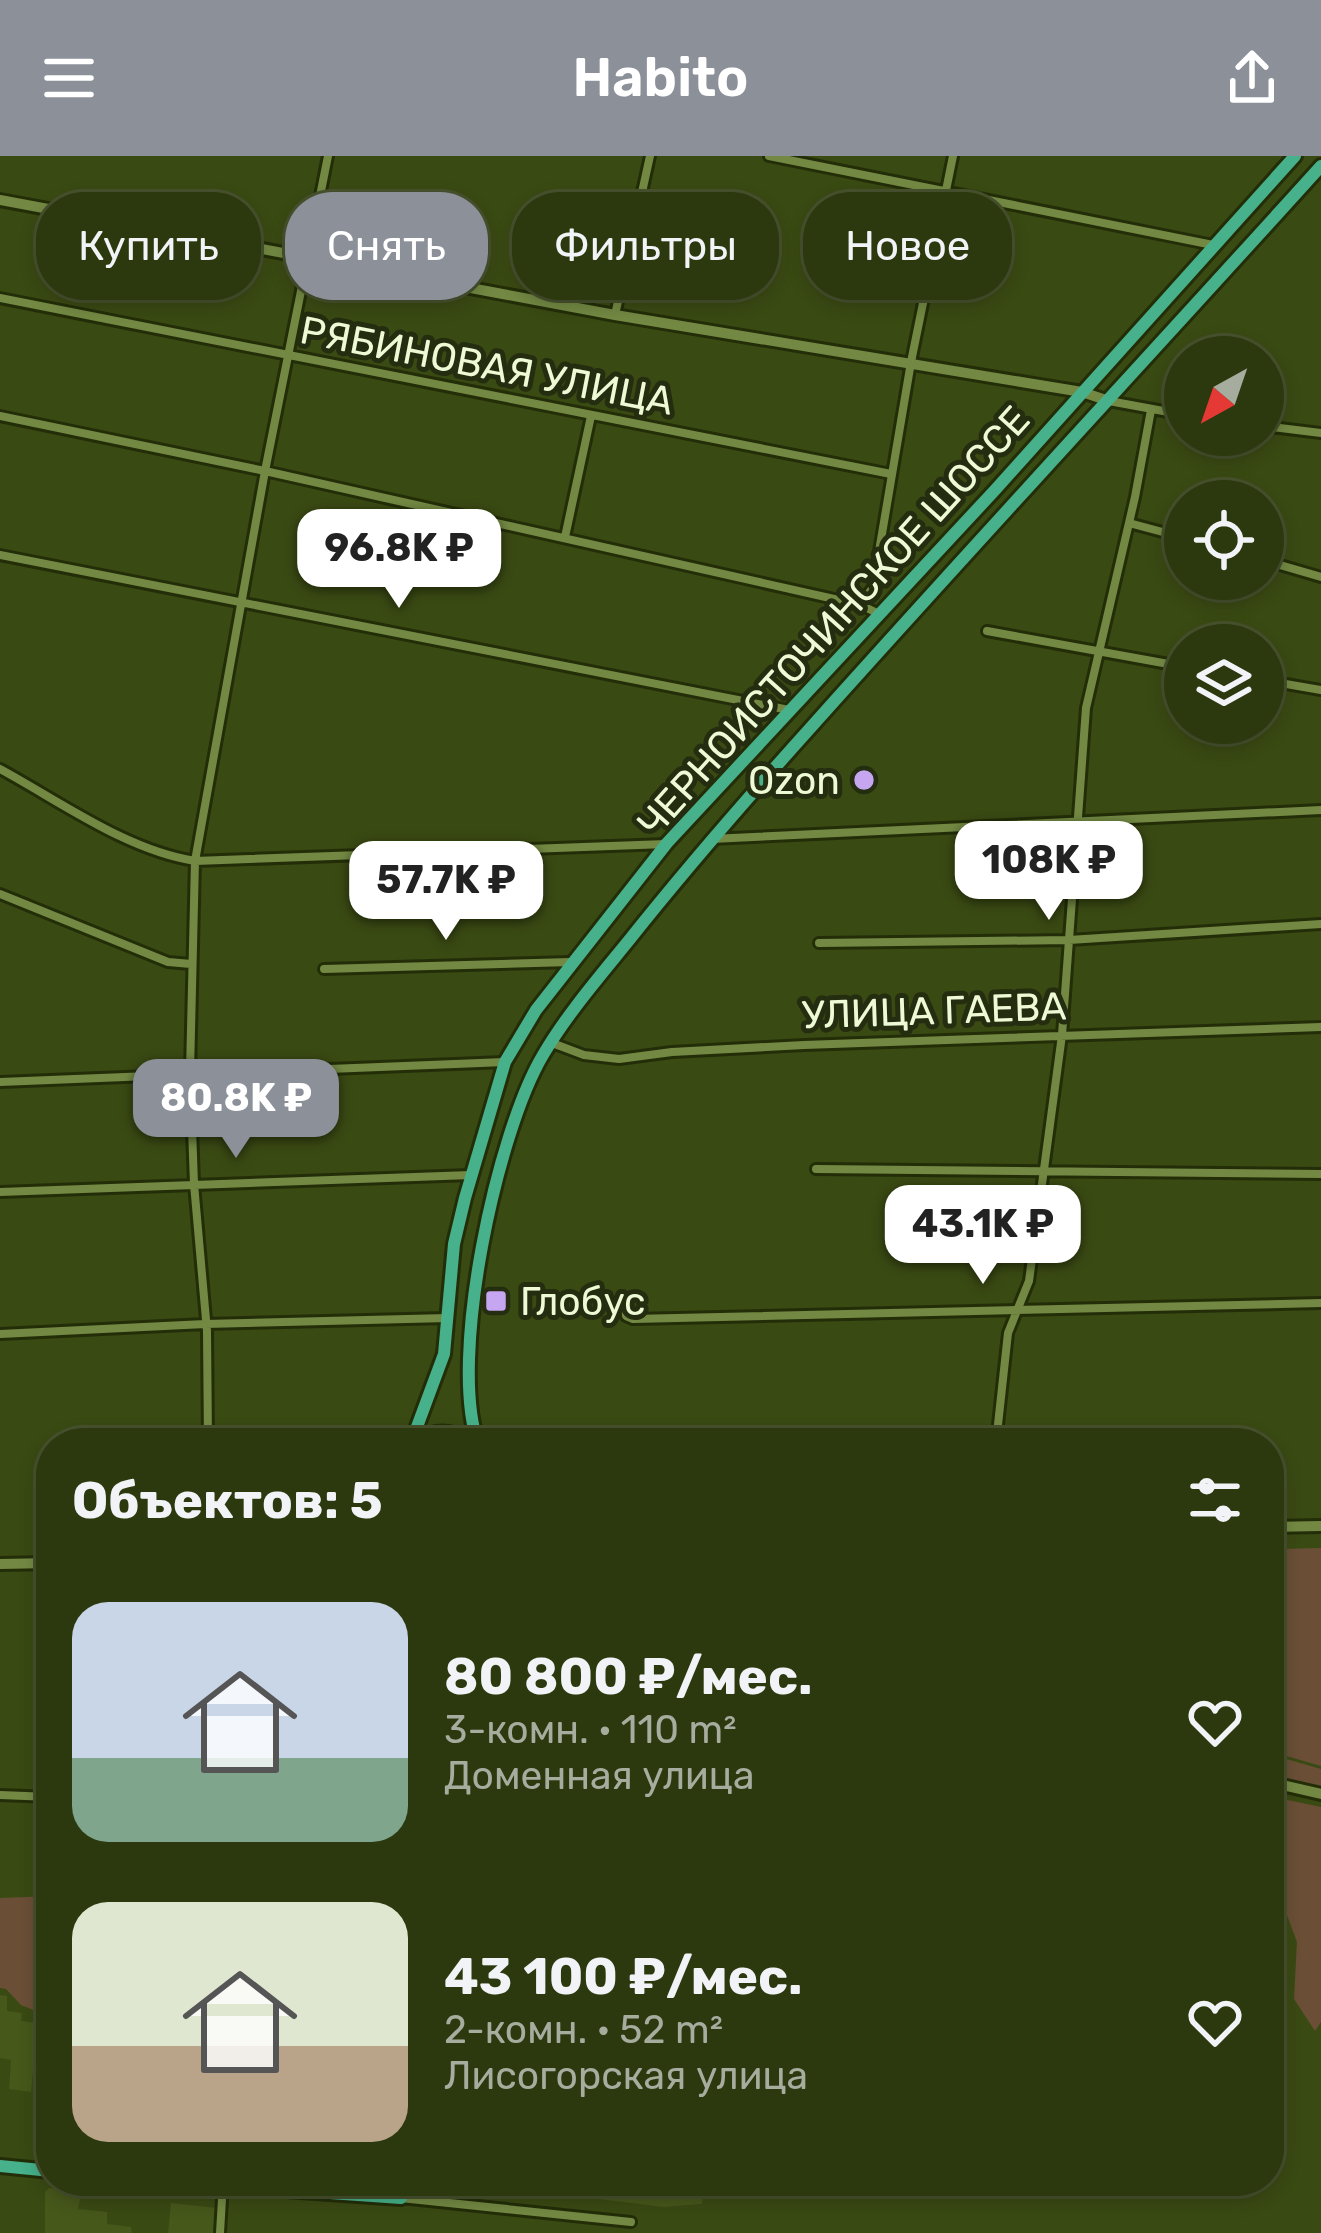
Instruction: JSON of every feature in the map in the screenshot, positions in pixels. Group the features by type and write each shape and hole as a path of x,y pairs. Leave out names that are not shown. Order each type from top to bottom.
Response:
{"main road":[{"name":"ЧЕРНОИСТОЧИНСКОЕ ШОССЕ","path":"418,1428 444,1354 454,1244 506,1062 571,962 679,830 1295,156"},
{"name":"ЧЕРНОИСТОЧИНСКОЕ ШОССЕ","path":"471,1428 469,1390 484,1231 514,1124 551,1043 706,844 1321,166"},
{"path":"679,830 706,844"},
{"path":"0,2166 36,2170"},
{"path":"376,2196 401,2198"}],"street":[{"path":"321,192 328,156"},
{"path":"615,316 650,156"},
{"path":"770,156 1214,245"},
{"path":"861,604 873,587 911,362 953,156"},
{"path":"0,200 285,253"},
{"path":"488,292 1082,392 1164,412"},
{"name":"РЯБИНОВАЯ УЛИЦА","path":"0,298 891,474"},
{"path":"208,1428 190,1072 195,861 300,300"},
{"path":"998,1428 1008,1333 1029,1281 1063,1036 1086,708 1151,410"},
{"path":"0,416 565,537 861,604 877,614"},
{"path":"565,537 591,416"},
{"path":"1284,429 1321,433"},
{"path":"1129,523 1164,532"},
{"path":"0,555 789,710"},
{"path":"1284,566 1321,577"},
{"path":"987,631 1164,663"},
{"path":"1284,684 1321,690"},
{"path":"0,769 138,843 173,858 195,861 667,844"},
{"path":"706,844 1321,810"},
{"path":"0,894 168,962 191,964"},
{"path":"820,943 1069,940 1321,924"},
{"path":"323,969 571,962"},
{"name":"УЛИЦА ГАЕВА","path":"551,1043 584,1055 620,1059 804,1045 1321,1027"},
{"path":"0,1082 506,1062"},
{"path":"816,1169 1321,1174"},
{"path":"0,1192 473,1174"},
{"path":"625,1300 626,1316 633,1319 1321,1304"},
{"path":"0,1334 448,1318"},
{"path":"1284,1527 1321,1526"},
{"path":"0,1564 36,1563"},
{"path":"1284,1785 1321,1794"},
{"path":"0,1795 36,1796"},
{"path":"220,2233 222,2196"},
{"path":"401,2198 631,2222"}],"shaded area":[{"path":"1321,1548 1321,1766 1284,1755 1284,1549"},
{"path":"1284,1758 1321,1769 1321,1789 1284,1780"},
{"path":"1284,1799 1321,1807 1321,2022 1315,2031 1294,1999 1297,1942 1284,1907"},
{"path":"36,1897 36,2011 0,1988 0,1898"},
{"path":"0,1995 7,1996 7,2011 22,2013 21,2021 36,2023 31,2092 9,2089 11,2060 0,2058"},
{"path":"45,2196 81,2196 78,2209 107,2212 107,2224 131,2227 132,2233 45,2233"},
{"path":"575,2196 703,2196 702,2204 663,2207"},
{"path":"171,2203 217,2208 215,2233 168,2233"}],"place":[{"name":"Ozon","path":"864,780"},
{"name":"Глобус","path":"496,1301"}]}
